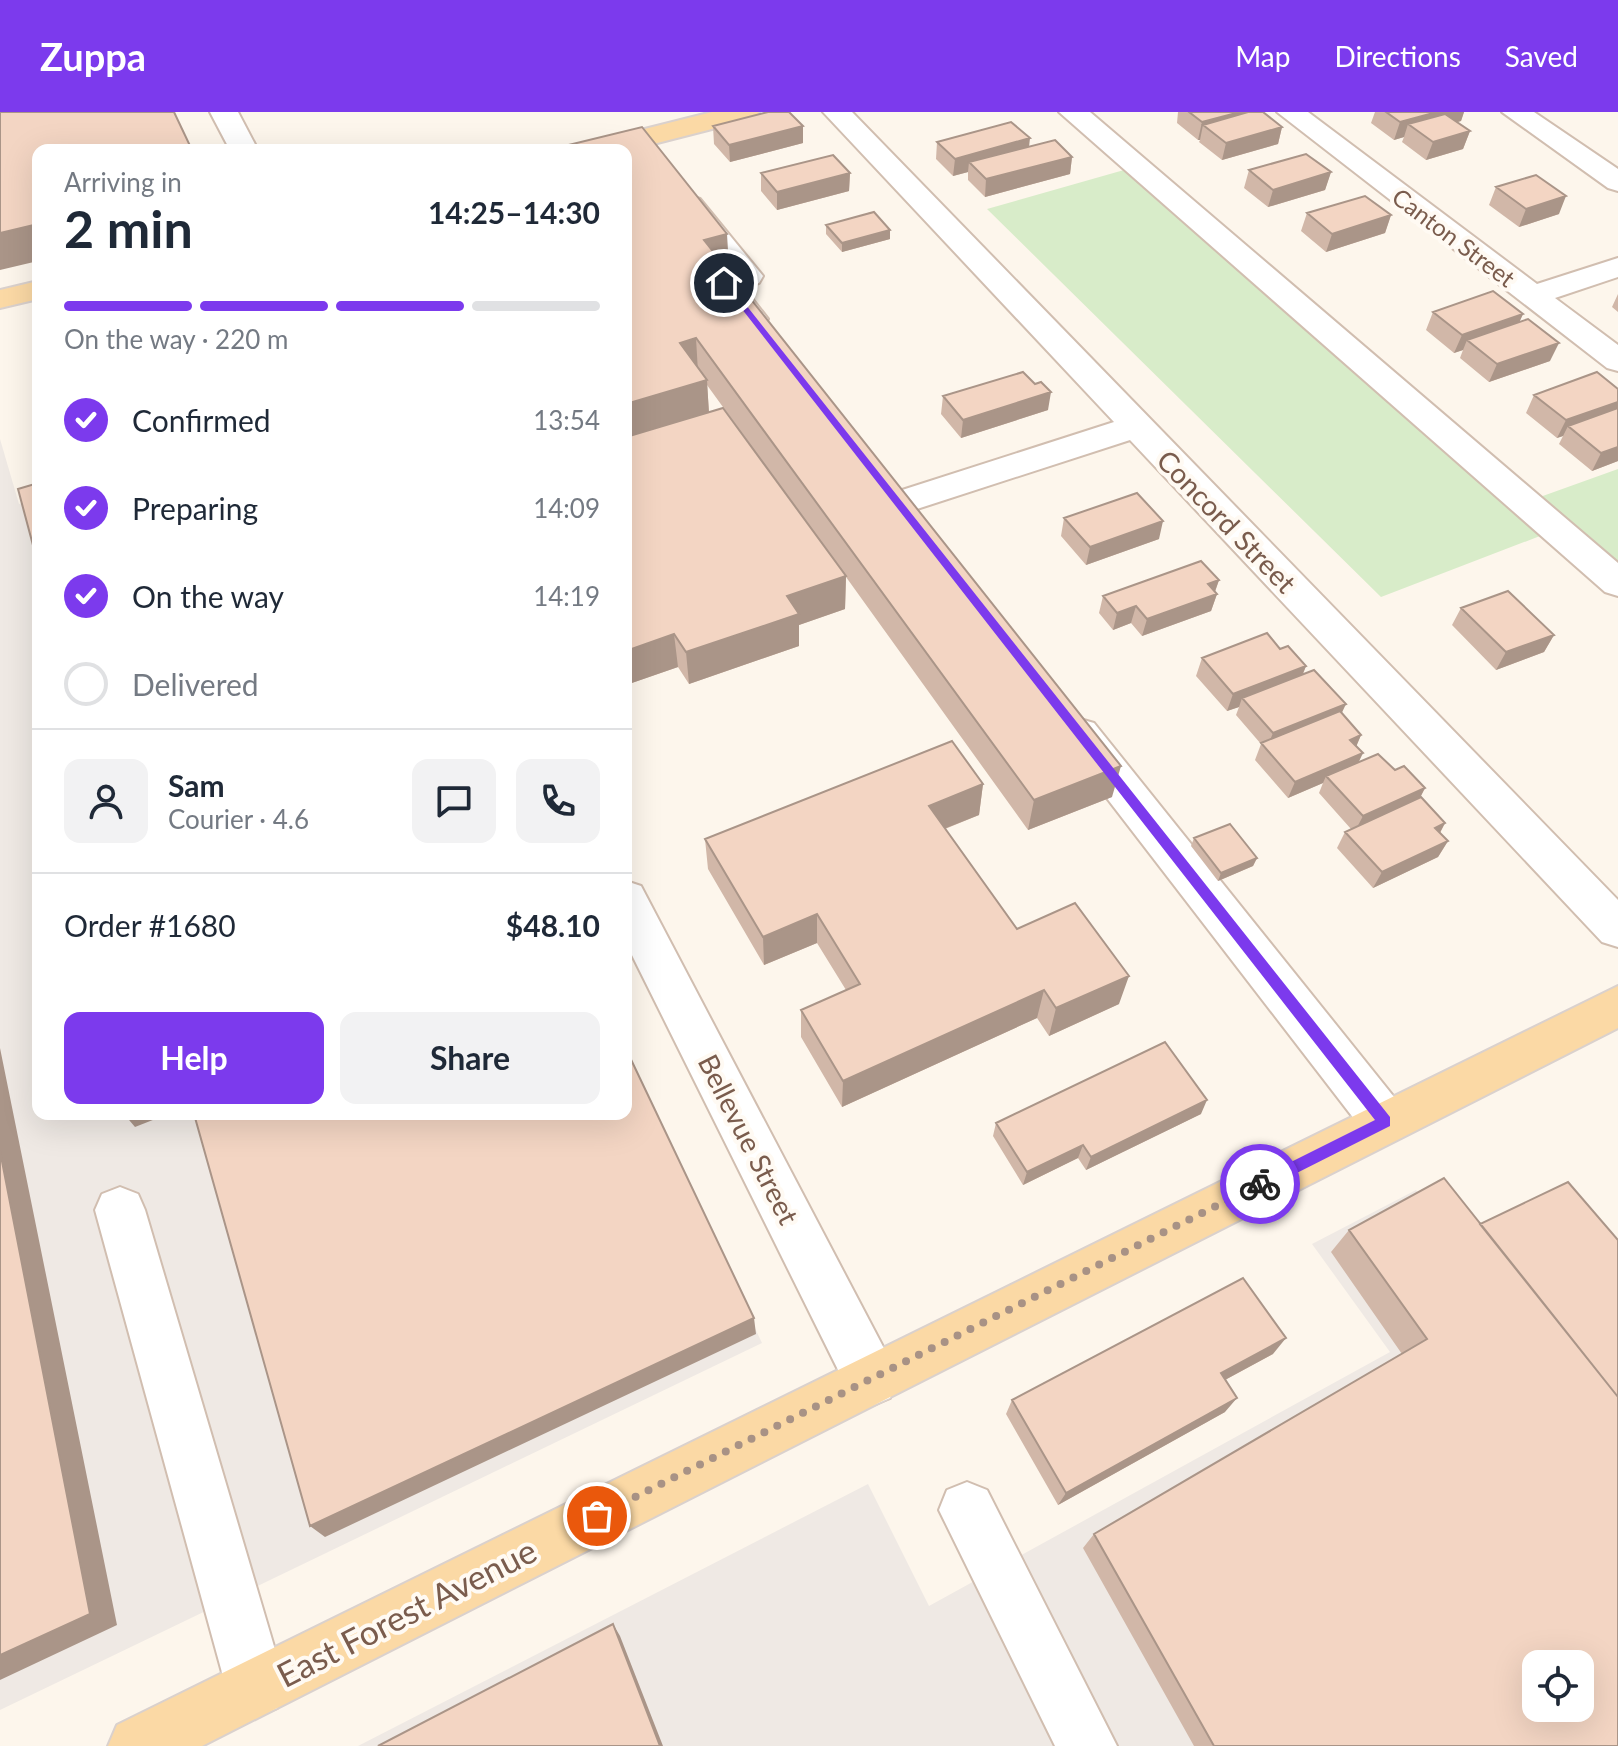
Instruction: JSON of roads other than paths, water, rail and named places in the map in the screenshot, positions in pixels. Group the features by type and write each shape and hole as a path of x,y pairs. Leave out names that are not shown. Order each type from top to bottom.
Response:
{"main road":[{"path":"632,157 656,162 745,112"},
{"path":"0,299 32,291"},
{"name":"East Forest Avenue","path":"138,1746 1618,1006"}],"street":[{"path":"224,112 241,144"},
{"name":"Concord Street","path":"837,112 1618,929"},
{"path":"1073,112 1618,583"},
{"name":"Canton Street","path":"1291,112 1618,361"},
{"path":"1516,112 1618,182"},
{"path":"656,162 748,276 724,283 772,344"},
{"path":"1531,296 1618,267"},
{"path":"878,478 912,513 1137,426"},
{"path":"1063,713 1385,1122"},
{"name":"Bellevue Street","path":"632,911 871,1379"},
{"path":"120,1210 256,1687"},
{"path":"967,1510 1087,1746"}]}
